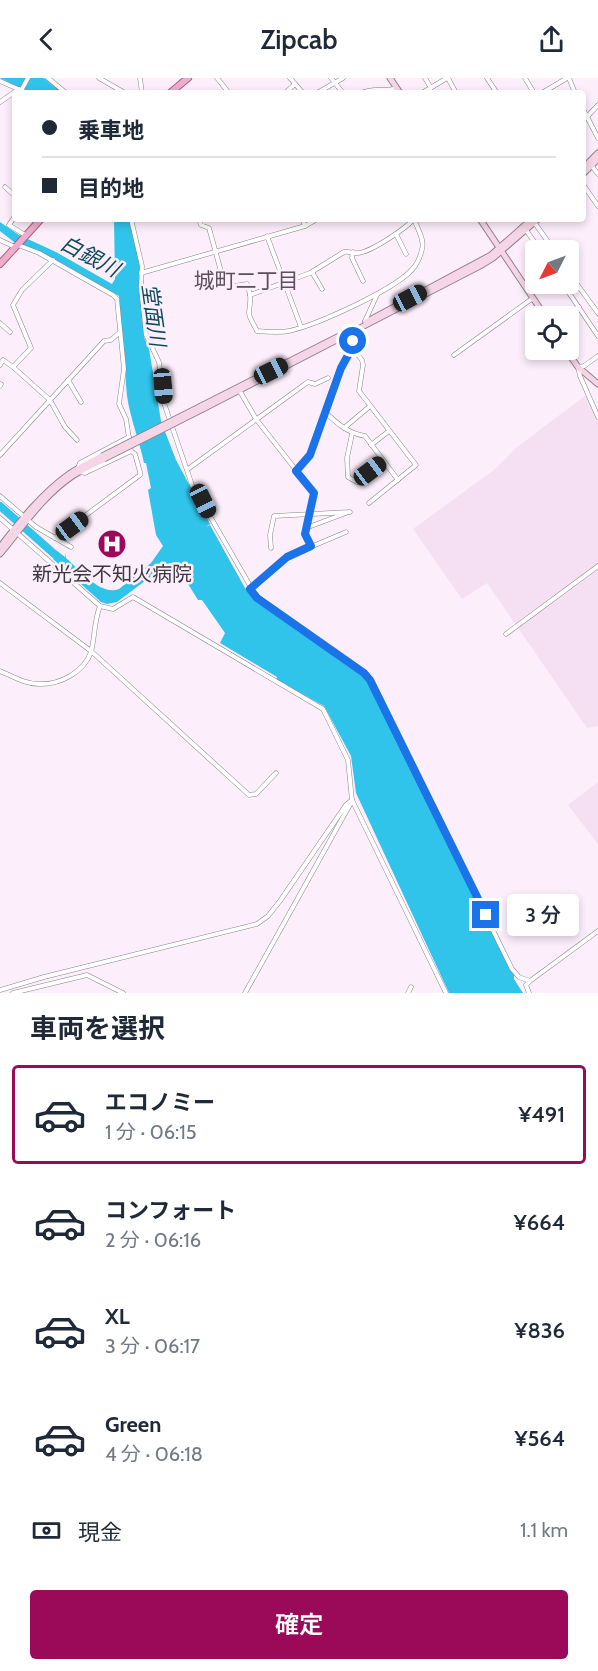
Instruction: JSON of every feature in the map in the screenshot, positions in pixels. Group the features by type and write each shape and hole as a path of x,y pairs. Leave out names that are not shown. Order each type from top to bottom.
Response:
{"main road":[{"path":"174,90 188,78"},
{"path":"0,264 38,222"}],"street":[{"path":"0,81 21,89 28,78"},
{"path":"48,78 62,90"},
{"path":"99,78 121,90"},
{"path":"217,78 227,90"},
{"path":"290,78 300,90"},
{"path":"331,78 341,90"},
{"path":"322,90 343,78"},
{"path":"390,78 398,90"},
{"path":"424,78 431,88"},
{"path":"427,90 448,78"},
{"path":"547,90 568,78"},
{"path":"288,90 295,84"},
{"path":"586,118 598,105"},
{"path":"586,120 598,138"},
{"path":"586,170 598,153"},
{"path":"586,166 598,159"},
{"path":"590,164 598,174"},
{"path":"5,187 12,193"},
{"path":"586,189 598,206"},
{"path":"12,220 9,225 26,236"},
{"path":"133,222 142,266 146,335 159,362 164,403 192,485 257,598 364,673 370,680 512,969 520,978 530,981"},
{"path":"200,222 201,225 209,228 225,286 247,284 252,305 249,312 257,331 283,332 301,327 392,286 415,266 423,248 415,222"},
{"path":"303,222 304,226"},
{"path":"141,273 311,222"},
{"path":"250,295 285,284 344,252 358,254 396,234 410,222"},
{"path":"482,222 538,306"},
{"path":"0,554 50,490 79,470 480,266 532,222"},
{"path":"535,222 547,240"},
{"path":"525,228 533,240"},
{"path":"396,234 406,254"},
{"path":"267,236 301,327"},
{"path":"0,240 53,260 117,299 124,369 119,404 126,419 131,451 135,454 140,475 55,538"},
{"path":"353,252 352,258 363,281"},
{"path":"13,367 31,348 13,305 22,290 53,260"},
{"path":"312,271 322,289"},
{"path":"579,287 598,313"},
{"path":"366,324 377,294"},
{"path":"454,355 533,298"},
{"path":"579,307 598,336"},
{"path":"0,323 10,332"},
{"path":"0,454 104,341 111,340 120,331"},
{"path":"296,471 310,455 341,368 352,348 353,338 350,332"},
{"path":"352,348 362,360 363,365 359,391 369,403 369,407 416,465 369,503"},
{"path":"578,367 584,366 598,356"},
{"path":"0,365 3,360 50,400 65,427 77,440"},
{"path":"573,360 598,384"},
{"path":"578,367 598,417"},
{"path":"188,470 308,382 315,384 328,378"},
{"path":"68,380 81,402"},
{"path":"239,389 256,419 314,493 305,534 311,546"},
{"path":"344,428 369,407"},
{"path":"325,412 352,434 364,436 398,480"},
{"path":"371,445 389,431"},
{"path":"352,434 347,458 348,477 357,482 383,461"},
{"path":"79,470 80,463 129,437"},
{"path":"79,470 86,472 131,451"},
{"path":"0,496 26,519 71,547"},
{"path":"271,548 270,535 274,516 350,512 306,528"},
{"path":"0,518 100,606 113,609 133,597 321,707 348,760 352,800 446,993"},
{"path":"0,547 16,532"},
{"path":"250,589 282,561 346,532"},
{"path":"506,634 598,566"},
{"path":"0,584 91,651 249,795 256,794 276,773"},
{"path":"0,671 29,683 49,683 78,671 84,666 91,651 100,606"},
{"path":"0,990 39,978 257,924 268,916 280,902 346,805 352,800"},
{"path":"245,993 352,800"},
{"path":"529,993 526,986 530,981 598,931"},
{"path":"13,993 84,975 123,993"},
{"path":"408,993 411,987"}],"shaded area":[{"path":"586,395 598,411 598,726 587,728 487,583 462,599 413,529 495,469 516,448"},
{"path":"598,782 598,844 568,805"}],"water":[{"path":"0,78 44,78 59,90 24,90"},
{"path":"0,222 19,235 56,252 112,284 115,279 114,222 131,222 140,267 144,337 149,349 161,421 176,460 199,503 193,507 200,504 210,524 206,527 210,525 245,588 255,599 366,679 523,993 449,993 356,793 351,756 324,706 276,680 277,677 220,643 225,633 202,600 198,600 175,563 165,566 117,602 107,604 101,602 53,559 57,551 65,557 65,553 66,558 91,581 105,589 112,590 119,589 151,563 163,546 156,535 146,463 144,463 127,395 119,296 41,252 14,242 0,231"}],"waterway":[{"path":"0,506 60,559"}],"place":[{"name":"新光会不知火病院","path":"112,544"}],"district":[{"name":"城町二丁目","path":"246,280"}],"route":[{"path":"353,341 310,455 296,471 314,493 305,534 311,546 287,557 250,589 257,598 364,673 370,680 486,915"}],"water label":[{"name":"白銀川","path":"90,256"},
{"name":"堂面川","path":"154,315"}]}
